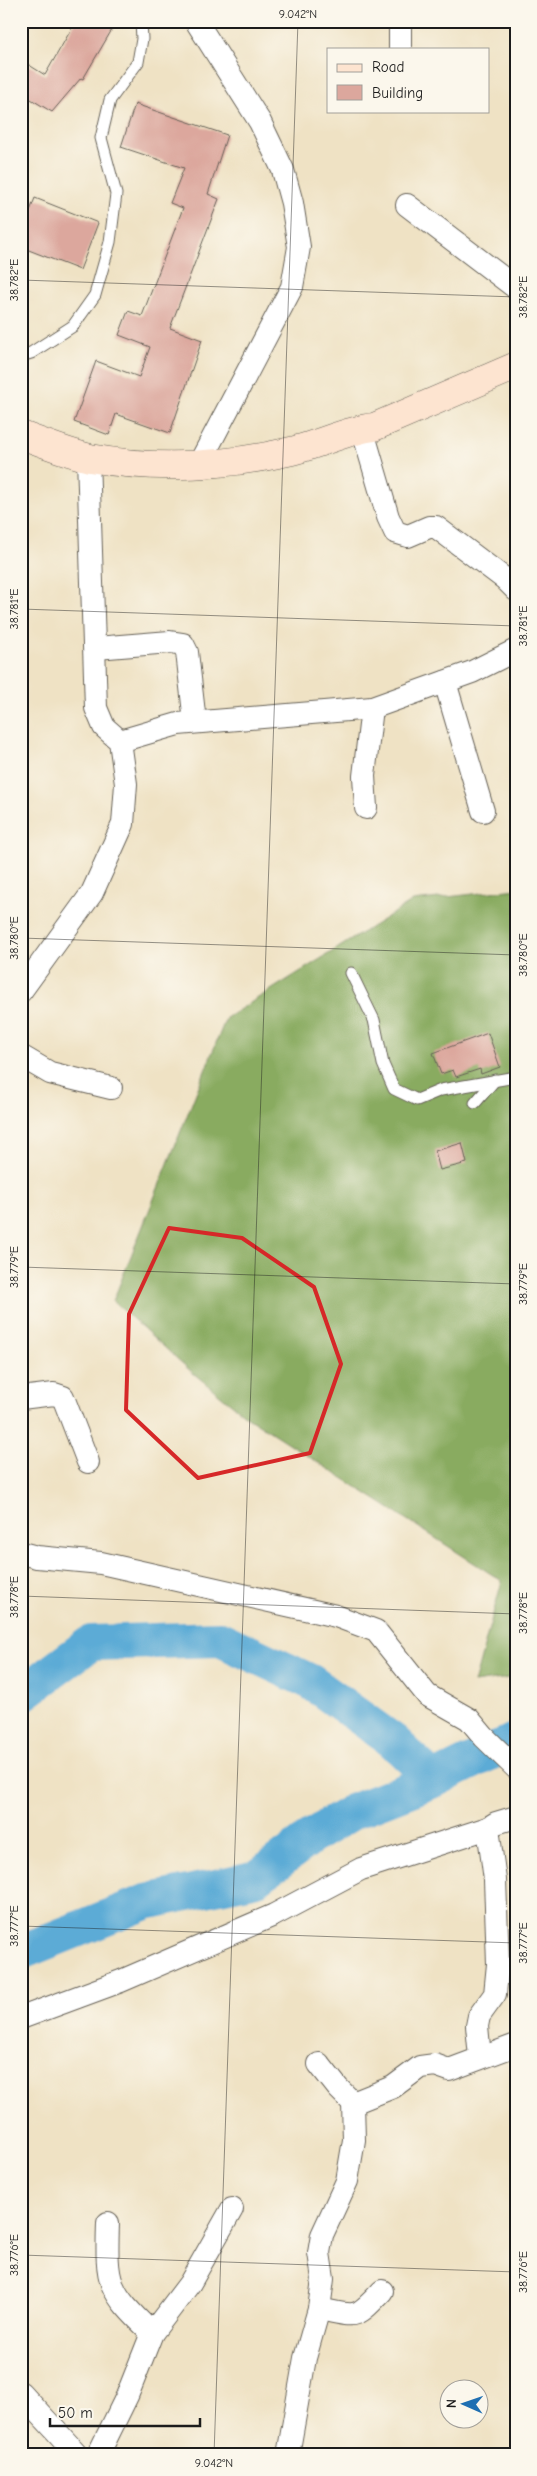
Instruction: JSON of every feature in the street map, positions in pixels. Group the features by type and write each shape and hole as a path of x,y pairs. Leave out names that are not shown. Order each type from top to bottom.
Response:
{"main road":[{"path":"21,435 88,457 140,465 198,466 258,459 313,446 362,428 374,427 516,366"}],"street":[{"path":"196,21 260,122 283,170 292,203 298,248 292,287 198,466"},
{"path":"400,21 400,48"},
{"path":"407,205 516,288"},
{"path":"362,428 388,516 395,532 408,536 429,527 436,527 516,590"},
{"path":"21,991 92,893 123,824 126,784 120,741 104,726 96,708 96,648 88,457"},
{"path":"96,648 170,642 183,644 187,652 194,722"},
{"path":"120,741 153,730 194,722 372,708 472,672 516,650"},
{"path":"445,682 483,811"},
{"path":"366,808 364,776 372,708"},
{"path":"21,1056 50,1073 111,1088"},
{"path":"21,1398 54,1394 63,1397 88,1462"},
{"path":"21,1553 36,1557 101,1563 336,1616 376,1631 428,1695 469,1719 484,1737 516,1768"},
{"path":"21,2018 122,1981 266,1919 361,1869 488,1828 496,1823 516,1817"},
{"path":"480,2057 478,2016 495,1994 498,1964 495,1880 488,1828"},
{"path":"353,2103 393,2087 420,2067 435,2066 449,2070 480,2057 516,2046"},
{"path":"288,2455 305,2358 319,2309 323,2280 319,2253 322,2235 347,2181 354,2140 353,2103 319,2064"},
{"path":"98,2455 128,2396 152,2333 190,2283 232,2209"},
{"path":"108,2223 107,2264 112,2289 127,2309 152,2333"},
{"path":"319,2309 354,2316 365,2310 382,2291"},
{"path":"21,2393 78,2455"}],"lane":[{"path":"21,356 31,353 73,326 95,295 110,242 116,194 101,138 110,100 138,62 142,38 142,21"},
{"path":"351,973 374,1020 383,1064 394,1089 417,1100 441,1090 516,1077"},
{"path":"475,1103 495,1080"}],"highlighted area":[{"path":"169,1228 242,1238 314,1287 341,1364 310,1453 198,1478 126,1410 129,1314"}],"green space":[{"path":"516,889 516,1677 474,1683 502,1581 246,1416 193,1373 113,1301 226,1018 413,901"}],"building":[{"path":"76,21 117,21 83,79 81,78 52,112 21,93 21,60 45,75"},
{"path":"135,104 227,135 208,194 219,199 170,328 202,340 170,433 116,414 109,435 74,422 96,361 139,377 150,347 119,335 128,311 142,316 183,208 170,203 184,168 121,147"},
{"path":"35,198 98,223 80,270 21,247 21,234"},
{"path":"488,1033 500,1067 481,1074 480,1069 456,1077 453,1070 441,1074 433,1053"},
{"path":"462,1143 467,1163 440,1170 435,1151"}],"waterway":[{"path":"21,1695 91,1643 220,1639 311,1682 393,1741 434,1780"},
{"path":"21,1952 146,1902 257,1878 314,1835 354,1811 434,1780 516,1740"}]}
